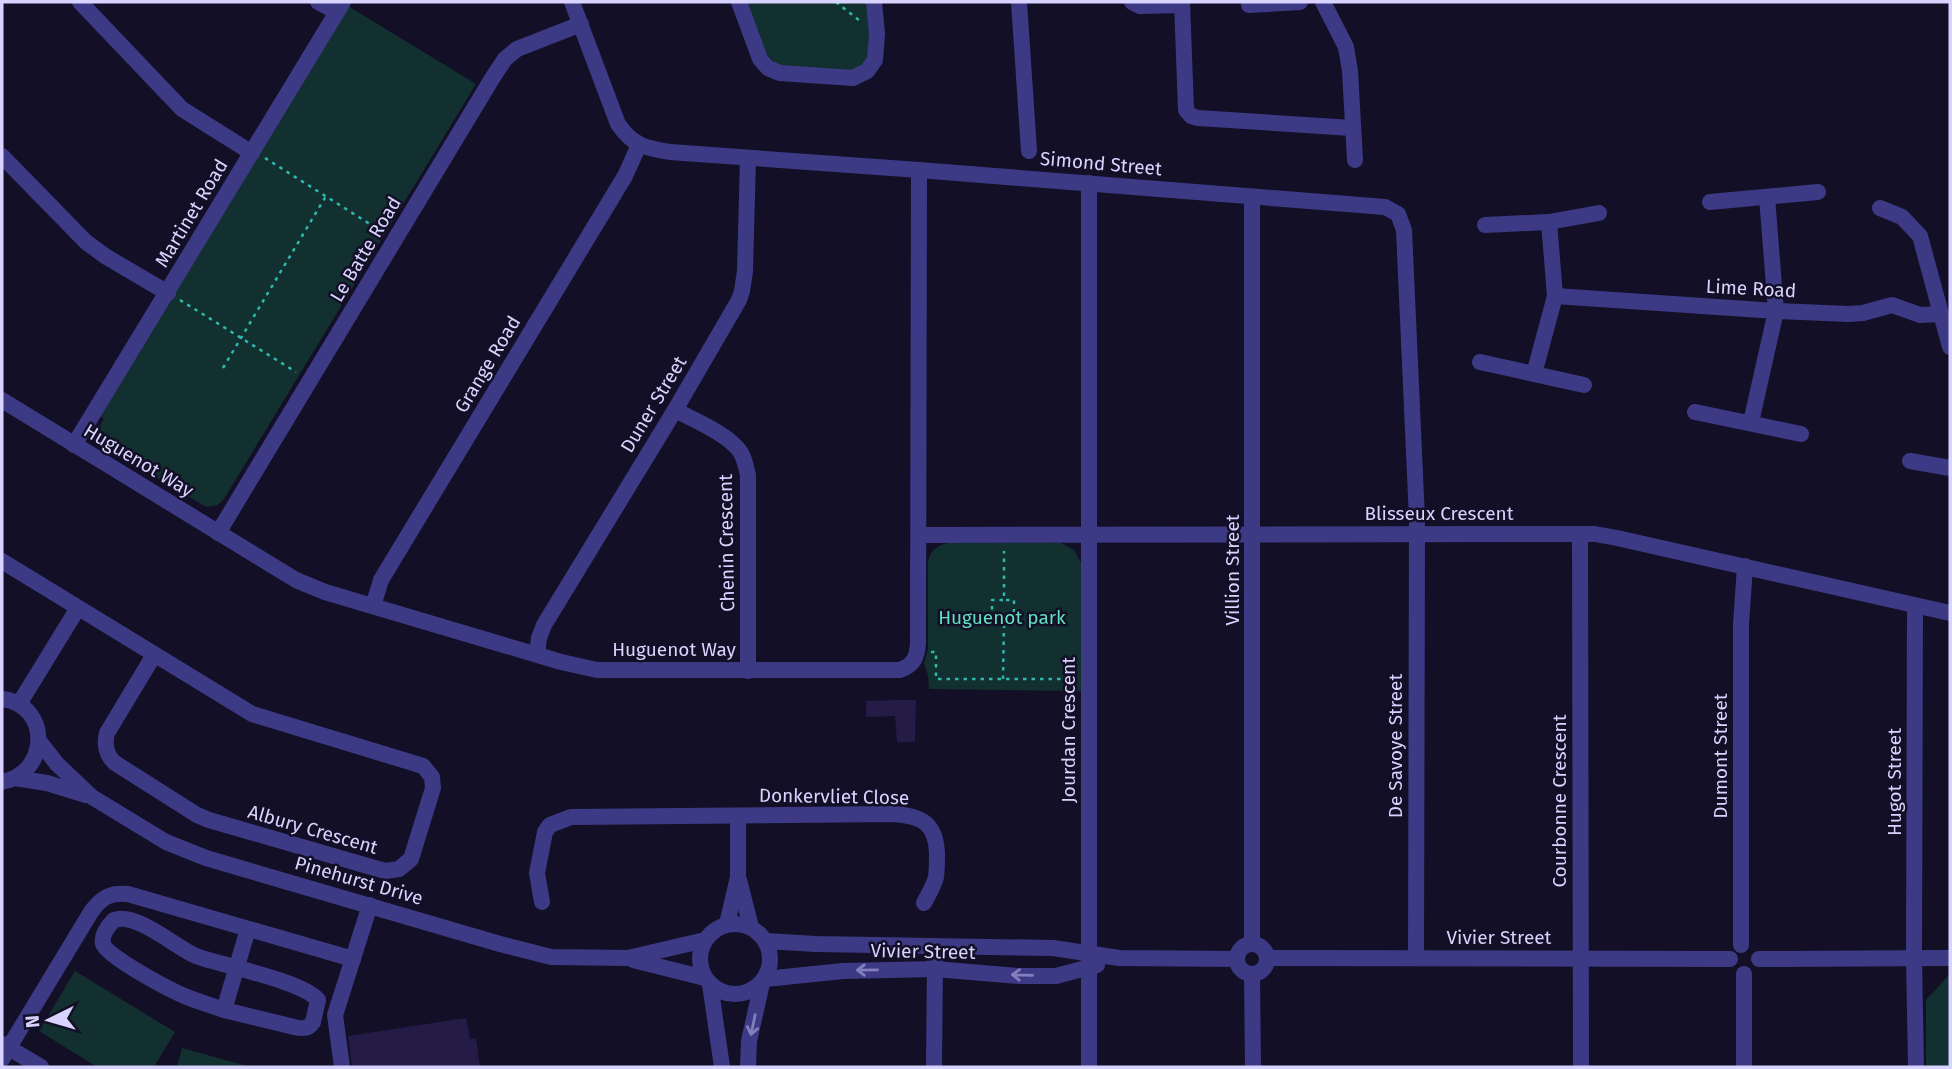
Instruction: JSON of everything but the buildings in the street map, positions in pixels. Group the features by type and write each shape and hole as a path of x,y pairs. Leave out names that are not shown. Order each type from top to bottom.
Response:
{"street":[{"path":"80,2 182,109 253,152"},
{"path":"318,2 340,7"},
{"path":"572,2 618,124 639,145"},
{"path":"739,2 760,59 774,71 853,78 867,71 875,60 877,34 874,2"},
{"path":"1019,2 1029,151"},
{"path":"1132,2 1140,6 1182,3 1186,110 1191,116 1352,128"},
{"path":"1249,5 1300,2"},
{"path":"1323,2 1346,47 1355,160"},
{"name":"Martinet Road","path":"74,445 340,7"},
{"name":"Le Batte Road","path":"218,533 505,60 521,47 581,24"},
{"name":"Simond Street","path":"639,145 670,152 1385,207 1394,211 1404,230 1415,450 1416,534"},
{"name":"Grange Road","path":"373,606 381,580 625,176 639,145"},
{"path":"2,156 86,242 168,293"},
{"name":"Duner Street","path":"537,654 544,625 733,313 742,290 745,271 748,158"},
{"path":"918,652 919,170"},
{"name":"Jourdan Crescent","path":"1089,183 1089,1067"},
{"path":"1710,202 1818,192"},
{"name":"Villion Street","path":"1252,197 1252,944"},
{"path":"1751,422 1776,311 1767,197"},
{"path":"1880,208 1902,217 1920,236 1950,347"},
{"path":"1485,225 1549,222 1599,213"},
{"path":"1534,374 1555,296 1549,222"},
{"name":"Lime Road","path":"1555,296 1856,314 1892,305 1920,315 1941,314"},
{"path":"1480,362 1584,385"},
{"name":"Huguenot Way","path":"2,401 296,580 325,592 572,665 597,670 900,670 912,664 918,652"},
{"name":"Chenin Crescent","path":"675,410 730,441 741,453 745,463 748,475 748,671"},
{"path":"1695,412 1751,422 1801,435"},
{"path":"1910,461 1950,468"},
{"name":"Blisseux Crescent","path":"919,534 1595,534 1950,613"},
{"name":"De Savoye Street","path":"1416,534 1416,958"},
{"name":"Courbonne Crescent","path":"1580,534 1581,1067"},
{"name":"Albury Crescent","path":"2,561 252,713 423,766 432,777 433,788 411,859 399,869 385,871 209,820 111,760 106,747 107,733 154,655"},
{"name":"Dumont Street","path":"1741,946 1741,624 1745,566"},
{"name":"Hugot Street","path":"1914,958 1915,606"},
{"path":"2,699 19,704 78,608"},
{"name":"Pinehurst Drive","path":"19,704 33,719 39,741 57,764 92,797 166,842 187,851 551,957 628,958 705,940"},
{"path":"8,780 24,772 32,763 39,741"},
{"name":"Pinehurst Drive","path":"8,780 47,783 92,797"},
{"name":"Donkervliet Close","path":"542,902 537,873 540,850 547,828 556,822 578,817 893,814 922,821 931,827 935,836 936,877 924,903"},
{"name":"Donkervliet Close","path":"727,924 738,877 738,816"},
{"name":"Donkervliet Close","path":"738,877 751,927"},
{"path":"41,1067 4,1050 91,912 99,901 106,897 119,893 128,894 352,959"},
{"path":"342,1067 335,1015 370,905"},
{"path":"125,918 192,954 236,968 311,993 318,1000 313,1022 309,1027 300,1029 223,1010 185,997 135,970 107,951 103,946 103,936 114,920 125,918"},
{"path":"748,1067 749,1041 763,981 771,960 766,941 760,933 741,924 727,924 715,930 705,940 700,959 701,969 708,981 719,991 741,994 752,990 763,981"},
{"path":"223,1010 248,929"},
{"name":"Vivier Street","path":"766,941 1053,948 1089,960"},
{"path":"1252,944 1263,948 1267,958 1266,966 1260,972 1252,974 1239,967 1237,959 1239,951 1252,944"},
{"path":"934,1067 935,946"},
{"path":"1741,946 1753,948 1759,959 1758,967 1752,972 1744,974 1732,967 1732,953 1741,946"},
{"name":"Pinehurst Drive","path":"628,958 708,981"},
{"name":"Vivier Street","path":"1267,958 1730,959"},
{"path":"1914,958 1916,1067"},
{"path":"1759,959 1950,958"},
{"name":"Vivier Street","path":"763,981 843,971 935,969 1019,976 1056,976 1089,960 1237,959"},
{"path":"1252,974 1253,1067"},
{"path":"1744,974 1744,1067"},
{"path":"708,981 722,1067"}],"path":[{"path":"836,2 877,34"},
{"path":"253,152 395,240"},
{"path":"223,368 326,196"},
{"path":"168,293 311,381"},
{"path":"1004,534 1004,600"},
{"path":"992,600 1014,600 1014,623 1004,623 992,623 992,600"},
{"path":"1003,679 1004,623"},
{"path":"918,652 936,652 936,679 1089,679"}],"green space":[{"path":"746,2 867,2 871,50 869,56 862,67 851,72 785,67 775,63 765,52"},
{"path":"348,6 476,84 224,499 218,505 206,507 104,446 99,432 104,419 100,416"},
{"name":"Huguenot park","path":"948,543 1061,543 1074,550 1081,563 1081,691 929,689 924,663 928,649 928,562 935,549"},
{"path":"75,971 175,1032 154,1067 97,1067 39,1031"},
{"path":"1950,974 1950,1067 1926,1067 1926,1000"},
{"path":"182,1048 251,1067 177,1067"}]}
